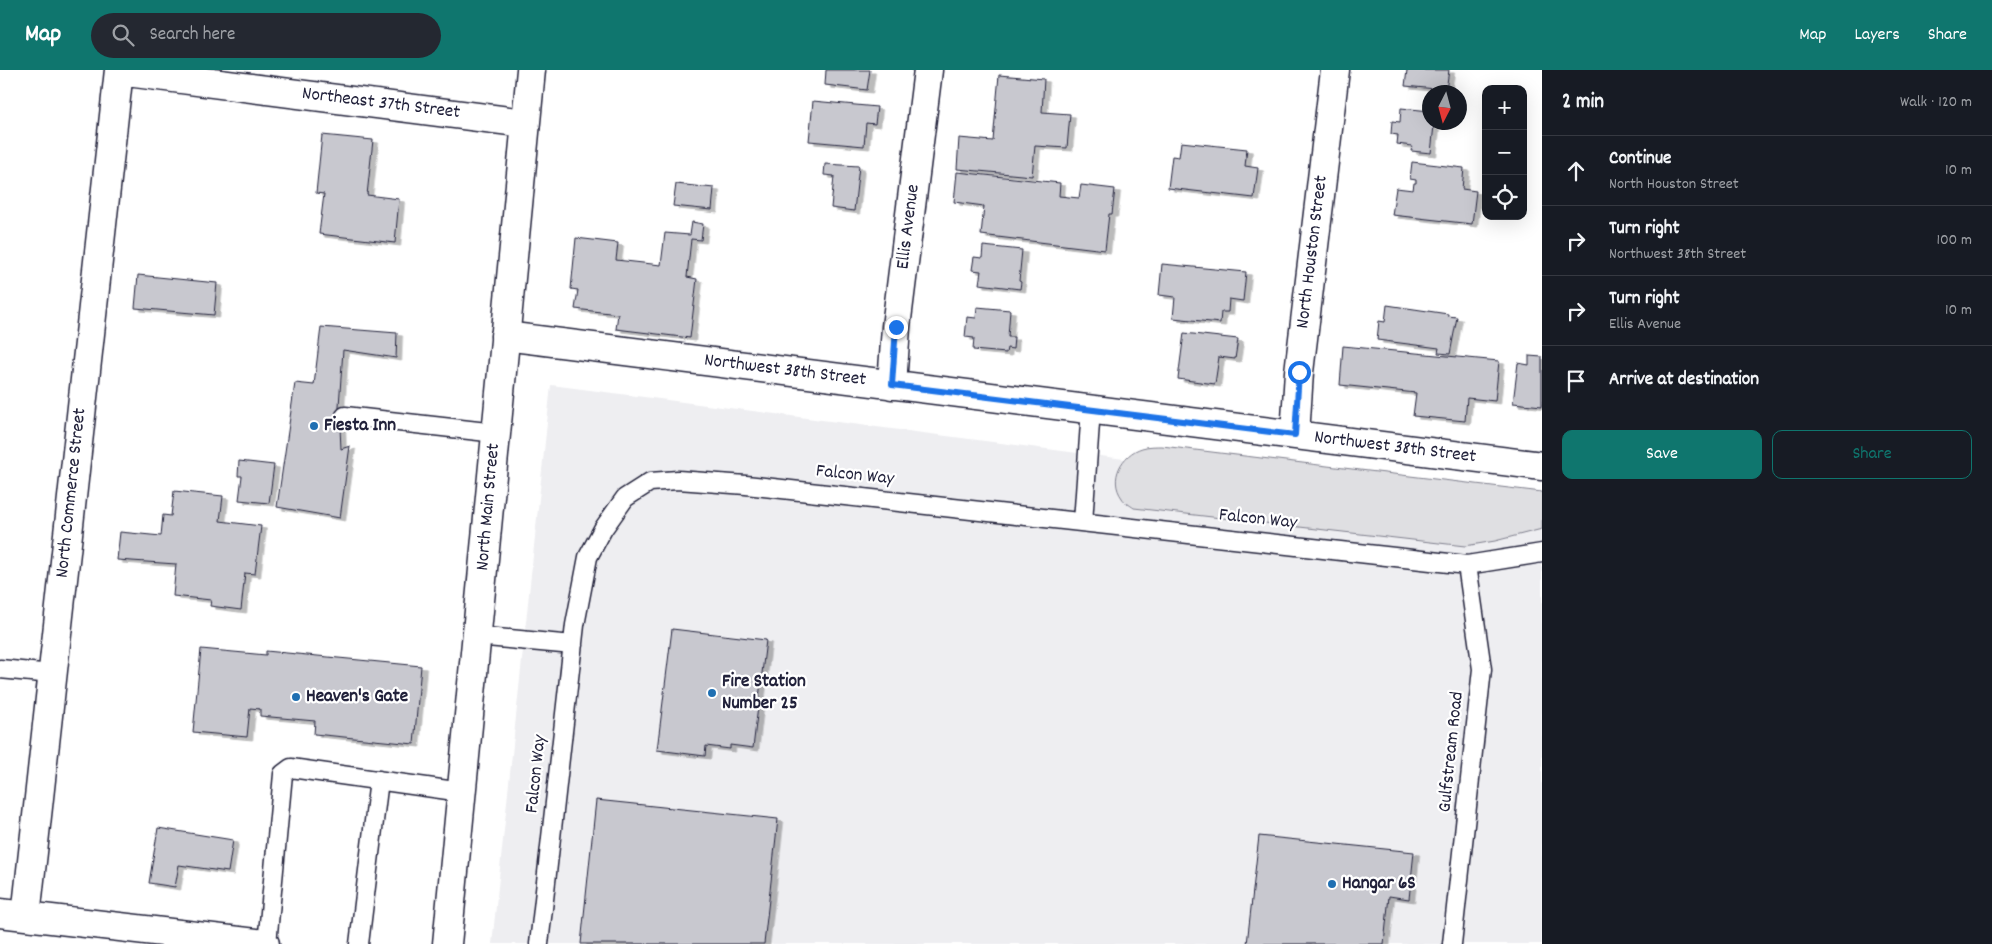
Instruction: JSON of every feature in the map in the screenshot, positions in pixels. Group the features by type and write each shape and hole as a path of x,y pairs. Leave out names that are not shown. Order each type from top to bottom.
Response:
{"street":[{"name":"Northeast 37th Street","path":"114,70 525,122"},
{"name":"North Commerce Street","path":"26,916 114,70"},
{"name":"North Main Street","path":"447,944 531,70"},
{"name":"Ellis Avenue","path":"892,385 896,327 928,70"},
{"name":"North Houston Street","path":"1295,435 1299,372 1334,70"},
{"name":"Northwest 38th Street","path":"505,336 1542,466"},
{"path":"0,913 266,944"}],"lane":[{"path":"1083,522 1091,410"},
{"path":"345,416 496,432"},
{"name":"Falcon Way","path":"539,944 572,645 588,557 603,528 625,498 650,482 678,480 746,485 1467,565 1542,553"},
{"name":"Gulfstream Road","path":"1452,944 1482,669 1467,565"},
{"path":"476,636 572,645"},
{"path":"0,669 52,674"},
{"path":"266,944 284,774 286,771 291,768 462,792"},
{"path":"359,944 379,780"}],"shaded area":[{"path":"551,385 1155,463 1542,506 1542,944 492,944"},
{"path":"1162,446 1542,492 1542,529 1495,541 1465,546 1134,508 1124,501 1118,491 1116,483 1119,468 1123,461 1135,451 1147,447"}],"building":[{"path":"826,70 870,70 867,90 825,85"},
{"path":"1407,70 1449,70 1447,85 1422,85 1422,88 1405,86"},
{"path":"999,75 1044,79 1042,112 1070,114 1067,148 1035,146 1032,176 957,169 959,138 993,141"},
{"path":"813,101 877,107 875,124 866,123 864,146 809,141"},
{"path":"1401,108 1422,110 1422,130 1433,130 1431,153 1411,151 1412,146 1397,144 1398,135 1391,134 1392,121 1400,122"},
{"path":"322,135 373,140 367,195 399,199 395,243 319,234 324,194 316,193"},
{"path":"1181,142 1247,149 1245,166 1258,168 1254,198 1168,188 1172,156 1179,157"},
{"path":"1412,162 1464,168 1462,189 1476,191 1472,224 1392,215 1396,188 1413,190 1414,183 1416,183 1416,180 1410,179"},
{"path":"825,164 859,166 854,211 831,208 834,176 824,175"},
{"path":"957,172 1060,183 1059,196 1079,198 1081,185 1115,189 1112,214 1109,214 1105,250 981,235 984,206 954,202"},
{"path":"676,184 714,188 712,210 673,206"},
{"path":"692,222 703,224 701,240 691,239 687,277 697,279 690,338 616,329 618,314 575,309 578,290 571,289 576,238 618,243 616,260 661,265 665,233 690,235"},
{"path":"983,246 1022,250 1020,289 979,284 981,271 972,270 974,257 982,258"},
{"path":"1162,264 1246,272 1243,301 1229,299 1228,312 1221,312 1220,323 1173,318 1175,297 1159,295"},
{"path":"138,275 217,283 214,315 135,308"},
{"path":"1387,305 1457,317 1450,354 1438,353 1439,348 1377,340 1379,321 1385,322"},
{"path":"977,307 1010,310 1008,337 1014,337 1013,349 1007,348 1006,353 973,350 974,338 965,337 967,317 976,318"},
{"name":"Fiesta Inn","path":"321,327 397,333 396,358 343,350 339,406 341,449 350,446 340,518 277,507 295,383 314,385"},
{"path":"1184,333 1238,339 1235,359 1219,357 1215,384 1178,379"},
{"path":"1343,346 1499,361 1495,401 1467,398 1465,421 1413,416 1416,393 1340,385"},
{"path":"1529,356 1542,357 1542,406 1513,403 1518,363 1529,365"},
{"path":"239,461 274,465 269,503 239,500 242,476 238,476"},
{"path":"174,491 223,496 220,521 261,526 255,574 245,573 241,610 210,606 211,600 173,596 176,564 117,560 120,532 161,536 163,515 171,516"},
{"name":"Fire Station Number 25","path":"672,629 766,640 753,748 730,745 730,749 706,746 705,756 657,750"},
{"path":"201,649 266,655 266,651 421,666 414,744 314,734 315,721 260,716 260,709 250,708 247,737 193,732"},
{"path":"596,800 778,819 764,944 581,944"},
{"path":"158,828 233,840 228,872 179,865 175,887 149,883"},
{"name":"Hangar 6S","path":"1259,836 1414,852 1409,899 1389,896 1384,944 1247,944"}],"place":[{"name":"Fiesta Inn","path":"314,426"},
{"name":"Fire Station Number 25","path":"712,693"},
{"name":"Heaven's Gate","path":"296,697"},
{"name":"Hangar 6S","path":"1332,884"}],"route":[{"path":"896,327 892,385 1295,435 1299,372"}]}
